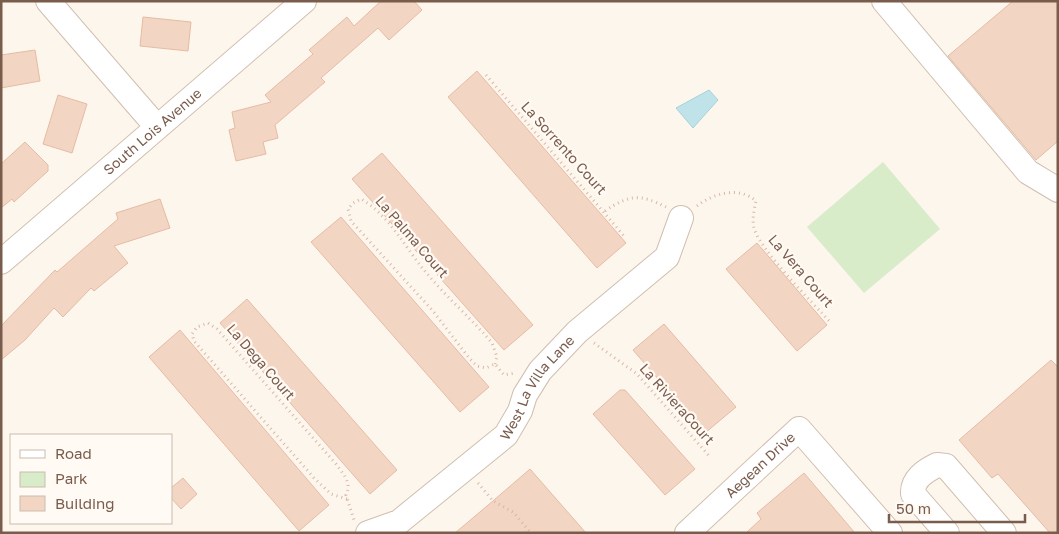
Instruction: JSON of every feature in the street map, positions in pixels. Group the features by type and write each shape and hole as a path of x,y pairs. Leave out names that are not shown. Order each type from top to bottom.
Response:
{"street":[{"path":"48,1 157,127"},
{"name":"South Lois Avenue","path":"1,262 304,1"},
{"path":"884,1 1028,172 1058,190"},
{"name":"West La Villa Lane","path":"362,529 399,522 506,435 520,411 525,395 540,371 578,332 667,257 681,218"},
{"name":"Aegean Drive","path":"686,533 799,429 890,533"},
{"path":"947,533 914,494 913,487 916,480 938,465 946,466 1004,533"}],"path":[{"name":"La Sorrento Court","path":"486,75 512,107 605,211 624,236"},
{"name":"La Vera Court","path":"681,218 702,202 726,192 752,197 756,201 753,218 754,229 762,245 830,322"},
{"path":"605,211 630,198 644,197 666,207 681,218"},
{"name":"La Palma Court","path":"361,199 370,204 401,238 427,274 492,343 497,357 495,364 486,368 477,366 469,358 450,332 440,324 433,311 351,221 348,209 353,203 361,199"},
{"name":"La Dega Court","path":"346,499 331,494 314,478 194,342 192,334 198,327 208,324 217,329 336,464 348,480 346,499 362,529"},
{"name":"La RivieraCourt","path":"578,332 637,374 710,457"},
{"name":"La Palma Court","path":"495,364 504,375 540,371"},
{"path":"466,469 493,501 513,512 531,533"}],"green space":[{"path":"883,162 940,229 864,293 807,227"}],"water":[{"path":"709,90 718,100 693,128 676,108"}],"building":[{"path":"381,1 414,1 422,10 389,40 378,28 321,78 325,82 275,125 278,138 263,142 266,154 236,161 229,130 235,128 232,112 271,102 265,95 313,54 309,50 347,17 354,26"},
{"path":"1013,1 1058,1 1058,141 1036,160 948,56"},
{"path":"143,17 191,22 188,51 140,46"},
{"path":"35,50 40,81 1,88 1,55"},
{"path":"477,71 626,243 597,268 448,97"},
{"path":"58,95 87,104 72,153 43,144"},
{"path":"25,142 48,165 48,171 14,202 12,199 1,208 1,164"},
{"path":"382,153 533,325 504,350 352,179"},
{"path":"160,199 170,228 114,246 128,263 94,291 91,288 63,317 54,308 25,340 1,360 1,326 55,270 57,272 118,219 116,213"},
{"path":"341,217 489,387 460,412 311,242"},
{"path":"757,243 827,325 797,351 726,269"},
{"path":"247,299 397,470 370,494 220,323"},
{"path":"664,324 736,407 705,433 633,350"},
{"path":"180,330 329,505 299,531 149,357"},
{"path":"1051,360 1058,367 1058,533 1050,533 998,474 992,478 959,440"},
{"path":"620,390 625,390 695,469 665,495 593,414"},
{"path":"530,469 586,533 455,533 487,506"},
{"path":"804,473 855,533 746,533 761,519 757,513"},
{"path":"183,478 197,494 181,509 172,499 172,487"}]}
